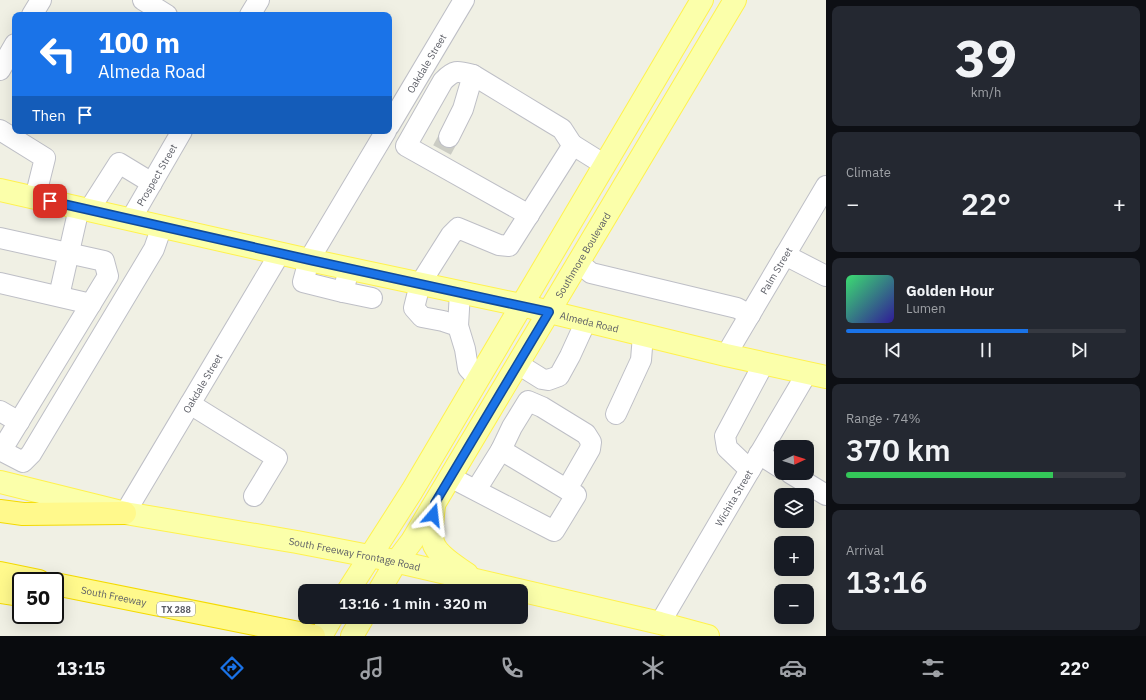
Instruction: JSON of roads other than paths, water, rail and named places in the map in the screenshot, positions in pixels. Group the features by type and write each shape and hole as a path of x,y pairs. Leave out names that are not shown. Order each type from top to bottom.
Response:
{"highway":[{"path":"0,511 23,514 125,513"},
{"path":"0,573 12,575"},
{"name":"South Freeway","path":"64,586 305,634"},
{"path":"0,592 12,594"},
{"path":"64,600 305,634"}],"main road":[{"path":"353,584 412,491 702,0"},
{"name":"Southmore Boulevard","path":"383,584 435,503 735,0"},
{"path":"606,162 632,173"},
{"name":"Almeda Road","path":"0,190 349,269 521,305 726,355 820,374"},
{"name":"South Freeway Frontage Road","path":"0,482 125,513 296,542 396,562 660,623 708,636"},
{"path":"435,503 432,526 433,542 443,557 476,581"},
{"path":"321,636 328,624"},
{"path":"352,636 359,624"}],"street":[{"path":"34,12 41,0"},
{"path":"143,0 163,12"},
{"path":"252,12 259,0"},
{"name":"Oakdale Street","path":"392,121 464,0"},
{"path":"0,70 12,49"},
{"path":"406,146 443,81 450,73 460,71 473,75 562,129 573,146 606,162"},
{"path":"441,149 463,109 473,75"},
{"path":"0,130 46,158 35,198"},
{"name":"Prospect Street","path":"131,219 180,134"},
{"name":"Oakdale Street","path":"343,292 303,282 310,260 384,134"},
{"path":"390,134 406,146 441,149 529,215"},
{"path":"458,326 443,321 422,317 414,308 420,284 450,235 458,228 500,245 510,246 573,146"},
{"path":"59,296 69,253 84,209 119,163 152,183"},
{"name":"Palm Street","path":"726,355 826,186"},
{"path":"0,238 104,261 108,276 1,451 23,462 32,454 154,249 162,226"},
{"name":"Oakdale Street","path":"125,513 280,253"},
{"path":"785,255 826,276"},
{"path":"578,263 591,273 737,308 750,315"},
{"path":"349,269 343,292 372,298"},
{"path":"0,283 91,304"},
{"path":"460,292 458,326 465,349 468,368 478,379"},
{"path":"518,364 542,379 548,380 559,376 586,321"},
{"path":"616,414 641,360 644,335"},
{"path":"764,363 725,436 727,448 754,462 774,466"},
{"name":"Wichita Street","path":"660,623 754,462 820,374"},
{"path":"476,490 501,450 512,427 542,379"},
{"path":"528,401 542,407 586,434 591,442 590,449 567,489"},
{"path":"190,404 277,458 254,496"},
{"path":"0,411 18,422"},
{"path":"450,477 554,531 576,495 501,450"},
{"path":"801,480 826,495"}],"tunnel":[{"path":"442,150 449,137"}]}
